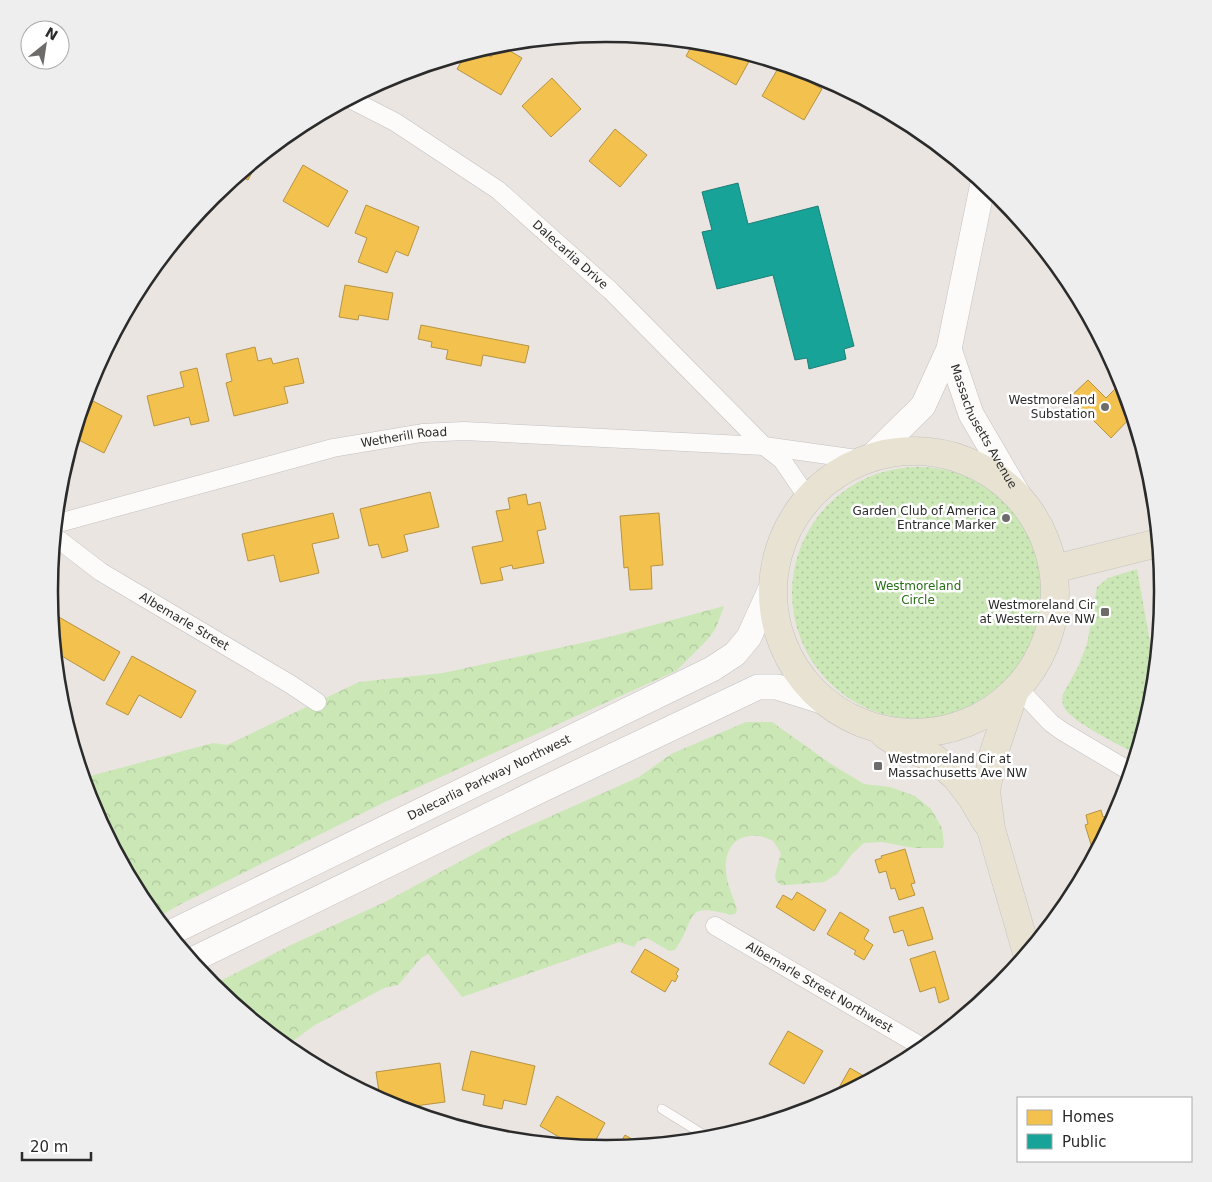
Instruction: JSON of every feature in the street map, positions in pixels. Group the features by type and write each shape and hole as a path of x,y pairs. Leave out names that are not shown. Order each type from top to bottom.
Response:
{"main road":[{"name":"Massachusetts Avenue","path":"868,458 923,406 950,348 981,191"},
{"name":"Massachusetts Avenue","path":"950,348 971,414 1023,503"},
{"path":"198,957 758,687 777,687 825,702 854,720 872,727 898,732 916,733 945,730 983,716 1016,691 1033,669 1049,636 1055,599 1054,569 1041,532 1023,503 1002,482 978,466 940,453 905,451 868,458 833,476 808,498 795,516 774,561 775,620 786,651 800,675 825,702"},
{"path":"1054,569 1152,544"},
{"name":"Dalecarlia Parkway Northwest","path":"176,931 712,669 735,654 749,637 773,584"},
{"path":"1016,691 993,755 986,791 991,829 1025,945"},
{"path":"872,727 902,746 934,758 956,778 972,798 991,829"}],"street":[{"name":"Dalecarlia Drive","path":"357,102 395,122 498,190 612,291 764,446 782,460 808,498"},
{"name":"Wetherill Road","path":"62,522 333,448 383,438 422,433 464,431 764,446"},
{"path":"764,446 868,458"},
{"name":"Albemarle Street","path":"60,541 101,572 289,683 317,702"},
{"path":"1016,691 1062,731 1125,768"},
{"name":"Albemarle Street Northwest","path":"715,926 916,1043"}],"lane":[{"path":"662,1109 698,1131"}],"green space":[{"name":"Westmoreland Circle","path":"918,467 943,470 966,477 988,489 1007,504 1022,523 1034,545 1041,568 1044,593 1041,618 1034,641 1022,663 1007,682 988,697 966,709 943,716 918,719 893,716 870,709 848,697 829,682 814,663 802,641 795,618 792,593 795,568 802,545 814,523 829,504 848,489 870,477 893,470"},
{"path":"1137,569 1151,649 1144,698 1130,751 1078,721 1065,709 1062,700 1063,694 1078,667 1087,644 1097,587 1108,578"},
{"path":"724,606 716,628 707,640 676,671 385,802 163,914 150,896 114,834 90,776 213,743 227,745 359,682 443,673 609,637"},
{"path":"746,722 772,722 831,764 864,784 890,787 915,796 931,809 942,828 944,845 942,848 914,848 882,842 864,843 852,854 837,874 824,882 781,885 776,881 775,875 781,853 773,841 760,836 741,838 730,848 726,862 727,879 737,909 736,913 731,915 705,910 693,915 675,950 669,951 647,938 638,941 634,947 619,942 462,997 428,954 420,959 398,985 384,988 315,1025 293,1041 244,1003 220,981 293,944 385,902 511,834 639,777 671,754"}],"building: Homes":[{"path":"690,49 749,61 736,85 686,56"},
{"path":"510,51 522,58 501,95 457,69 461,62 488,55 491,57 492,55"},
{"path":"777,70 809,81 822,89 804,120 762,96"},
{"path":"552,78 581,109 551,137 522,106"},
{"path":"615,129 647,155 620,187 589,161"},
{"path":"303,165 348,191 328,227 283,201"},
{"path":"252,172 248,180 245,178"},
{"path":"366,205 419,227 408,256 396,251 387,273 358,262 367,238 355,233"},
{"path":"345,285 393,293 388,320 359,315 358,320 339,317"},
{"path":"421,325 529,346 525,363 483,355 481,366 446,359 448,350 431,347 432,342 418,339"},
{"path":"255,347 258,361 271,358 273,364 298,358 304,383 284,387 288,403 234,416 226,383 232,381 226,354"},
{"path":"197,368 209,421 191,425 189,417 154,426 147,396 184,387 180,372"},
{"name":"Westmoreland Substation","path":"1088,380 1106,398 1116,388 1127,421 1111,438 1070,397"},
{"path":"93,401 122,416 104,453 79,440"},
{"path":"430,492 439,527 404,535 408,551 382,558 378,544 369,546 360,509"},
{"path":"526,494 528,505 540,502 546,529 537,531 544,563 513,569 512,565 500,568 503,580 481,584 472,547 503,541 496,511 510,509 508,498"},
{"path":"333,513 339,538 312,544 319,573 280,582 274,555 248,561 242,534"},
{"path":"659,513 663,565 651,566 652,589 630,590 628,567 624,568 620,516"},
{"path":"59,617 120,652 104,681 61,656"},
{"path":"132,656 196,691 181,718 139,695 128,715 106,704"},
{"path":"1101,810 1103,817 1106,816 1091,846 1085,825 1088,824 1086,815"},
{"path":"905,849 915,883 911,884 915,895 899,900 895,888 891,889 886,871 879,873 875,860 882,858 881,856"},
{"path":"797,892 826,910 814,931 776,907 783,895 792,900"},
{"path":"923,907 933,939 908,946 903,930 894,933 889,917"},
{"path":"840,912 869,930 864,939 873,945 864,960 854,954 856,951 827,934"},
{"path":"645,949 679,969 675,982 672,980 665,992 631,972"},
{"path":"935,951 949,999 939,1003 935,987 920,992 910,959"},
{"path":"788,1031 823,1051 804,1084 769,1064"},
{"path":"471,1051 535,1066 526,1105 504,1100 502,1109 483,1105 485,1095 462,1090"},
{"path":"440,1063 445,1102 418,1106 396,1098 379,1090 376,1072"},
{"path":"850,1068 863,1075 849,1083 839,1088"},
{"path":"557,1096 605,1123 596,1139 559,1137 540,1126"},
{"path":"625,1135 631,1139 623,1139"}],"building: Public":[{"path":"738,183 748,224 818,206 854,346 844,349 846,359 809,369 807,358 795,360 773,275 717,289 702,232 712,230 702,192"}],"place":[{"name":"Westmoreland Substation","path":"1105,407"},
{"name":"Garden Club of America Entrance Marker","path":"1006,518"},
{"name":"Westmoreland Cir at Western Ave NW","path":"1105,612"},
{"name":"Westmoreland Cir at Massachusetts Ave NW","path":"878,766"}]}
